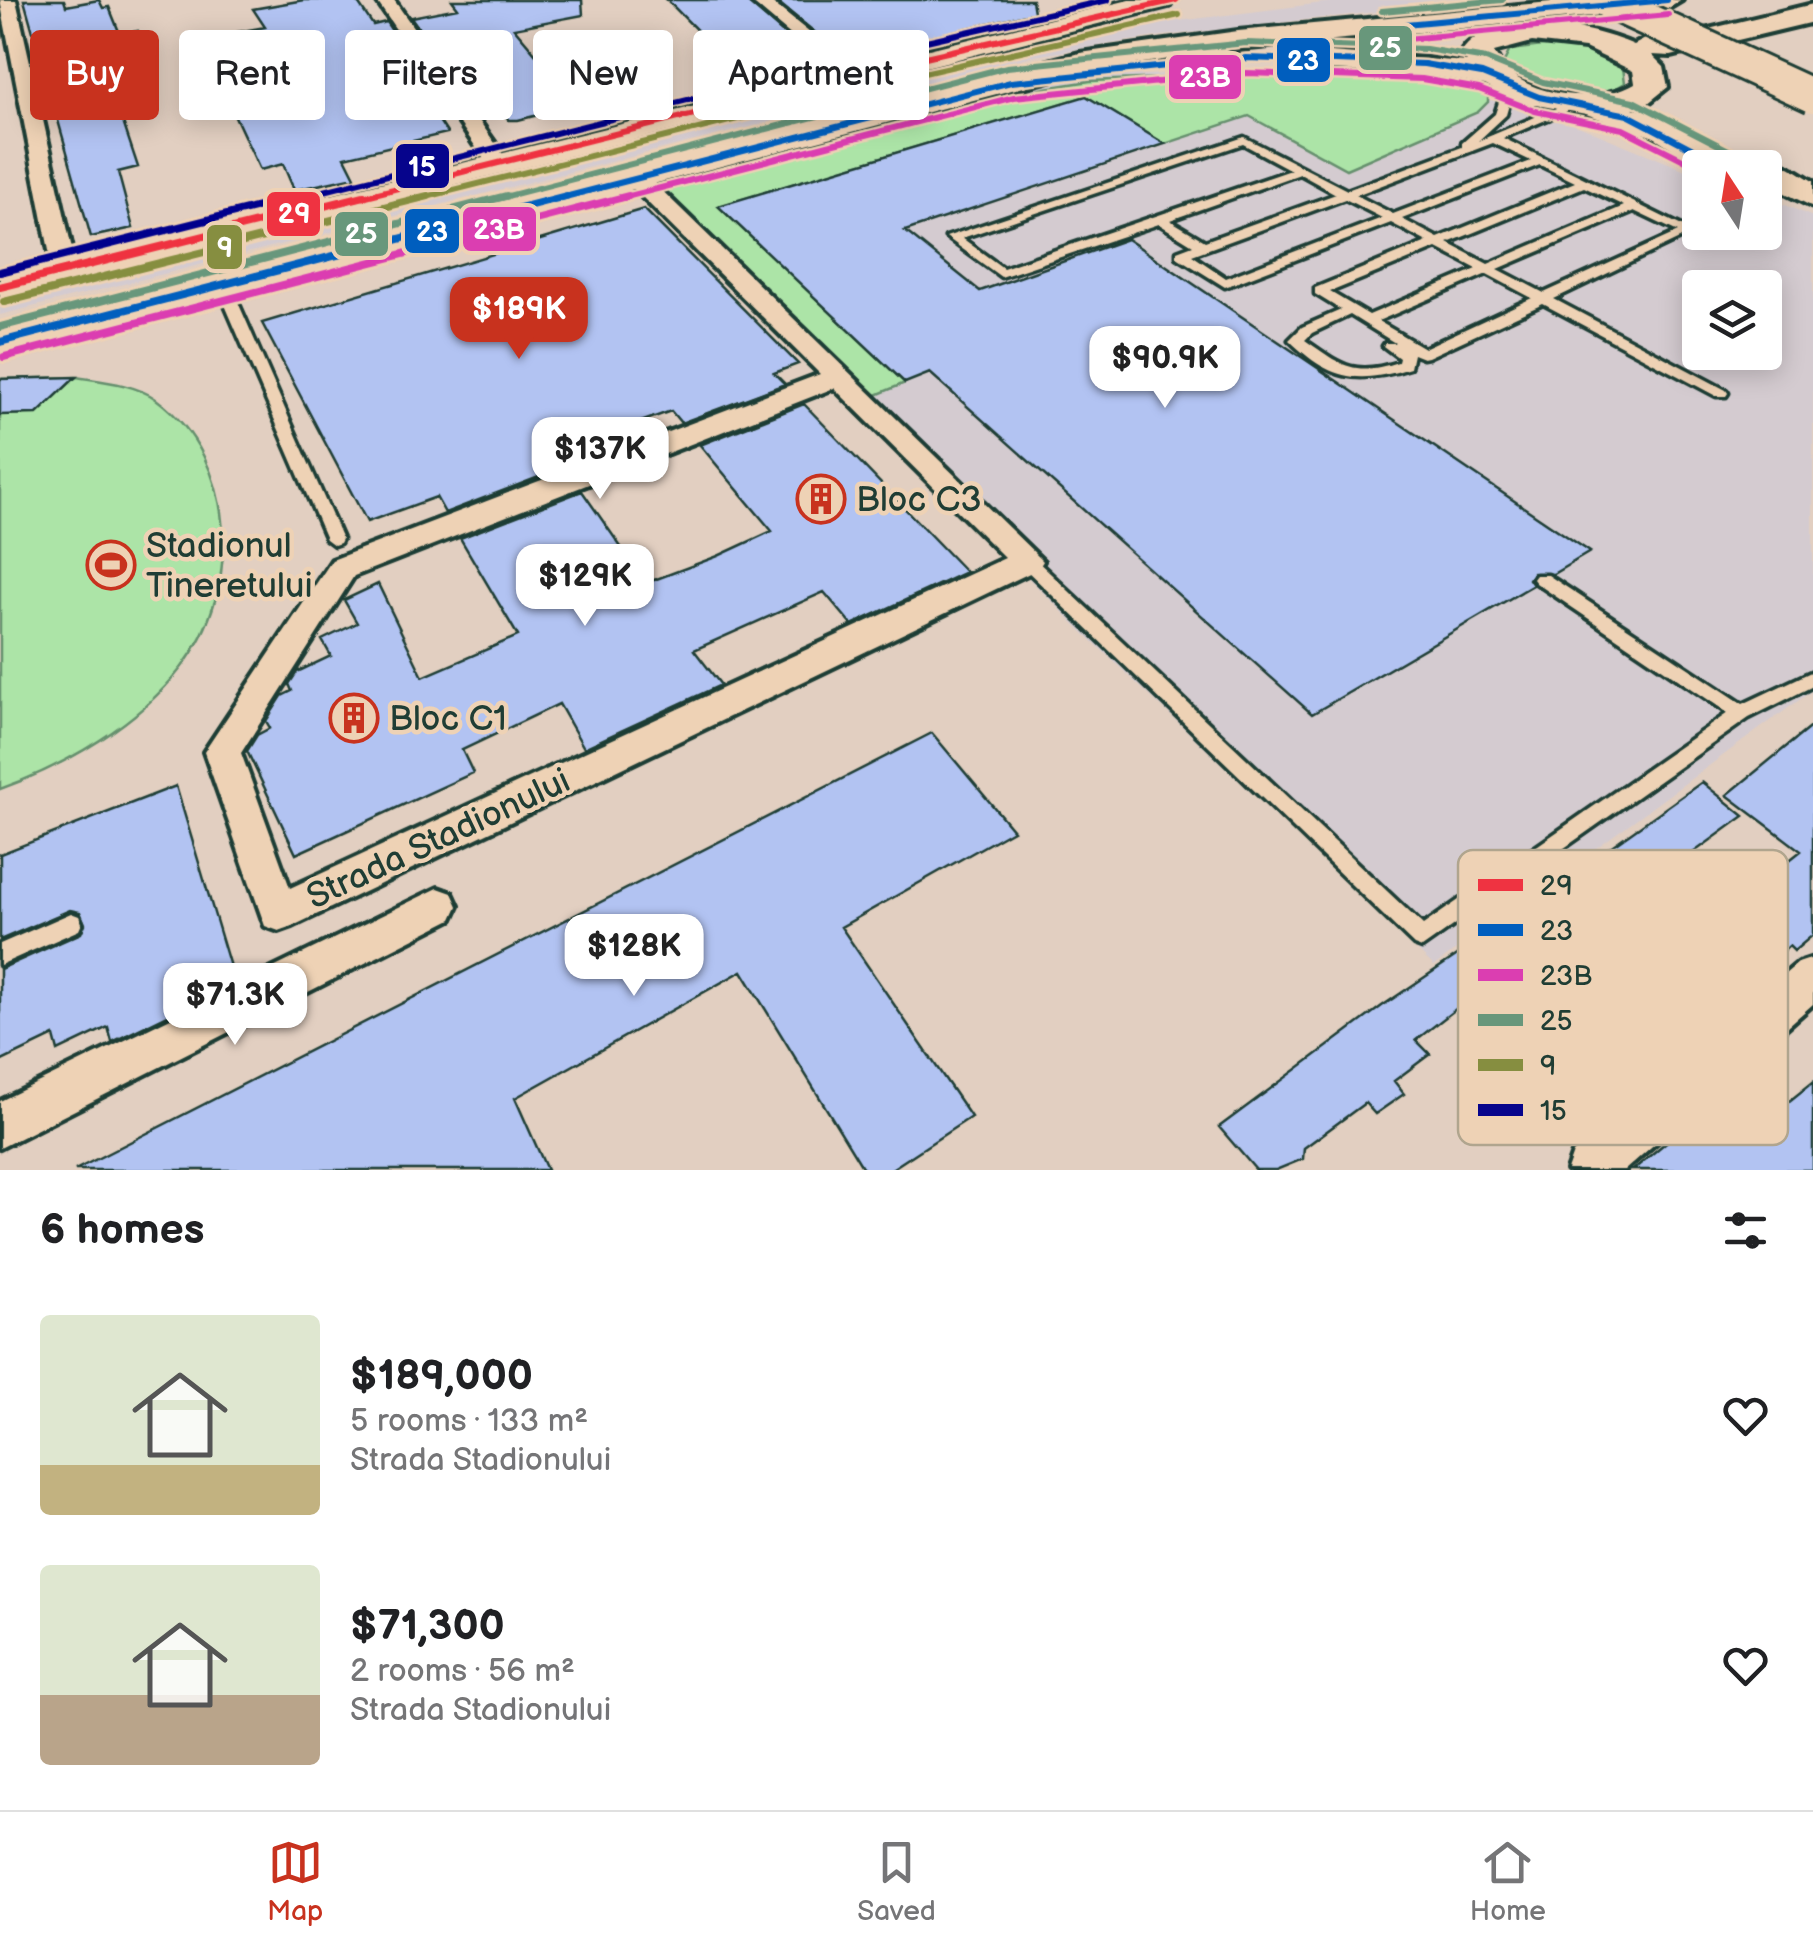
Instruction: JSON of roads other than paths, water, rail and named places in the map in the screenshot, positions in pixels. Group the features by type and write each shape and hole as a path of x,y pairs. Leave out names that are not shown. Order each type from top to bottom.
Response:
{"main road":[{"path":"929,55 1144,2 1176,0"},
{"path":"1604,0 1813,96"},
{"path":"1642,0 1813,78"},
{"path":"0,342 1011,82 1130,60 1667,0"},
{"path":"1583,104 1631,100 1657,67 1813,13"},
{"path":"1130,60 1335,38 1556,34 1604,43 1657,67 1694,126 1734,150"},
{"path":"1499,81 1480,62 1478,51 1489,40 1510,35"},
{"path":"1130,60 1326,60 1434,66 1666,130 1700,150"},
{"path":"0,286 693,114"},
{"path":"1782,178 1813,196"},
{"path":"1782,198 1813,215"}],"street":[{"path":"7,0 65,271"},
{"path":"385,0 498,162"},
{"path":"758,0 795,30"},
{"path":"635,177 1027,562"},
{"name":"Strada Stadionului","path":"836,378 343,568 222,752 279,912 1027,562"},
{"path":"0,1125 438,906"},
{"path":"1788,999 1813,977"},
{"path":"1590,1170 1619,1145"}],"lane":[{"path":"1454,155 1500,115 1499,81"},
{"path":"1541,161 1226,283 1182,254 1583,104"},
{"path":"1495,139 1585,182 1688,232 1423,354 1320,291 1585,182"},
{"path":"1301,170 1001,273 952,236 1244,140 1347,194 1721,394"},
{"path":"1375,324 1486,269 1634,206"},
{"path":"1160,218 1203,246"},
{"path":"224,284 334,540"},
{"path":"1351,310 1307,330 1296,340 1352,377 1376,376 1404,365 1407,356 1384,342 1375,324"},
{"path":"1027,562 1422,938 1458,913"},
{"path":"1542,579 1742,713"},
{"path":"1547,850 1742,713 1813,678"},
{"path":"0,955 71,923"}],"place":[{"name":"Bloc C3","path":"821,499"},
{"name":"Stadionul Tineretului","path":"111,565"},
{"name":"Bloc C1","path":"354,718"}]}
